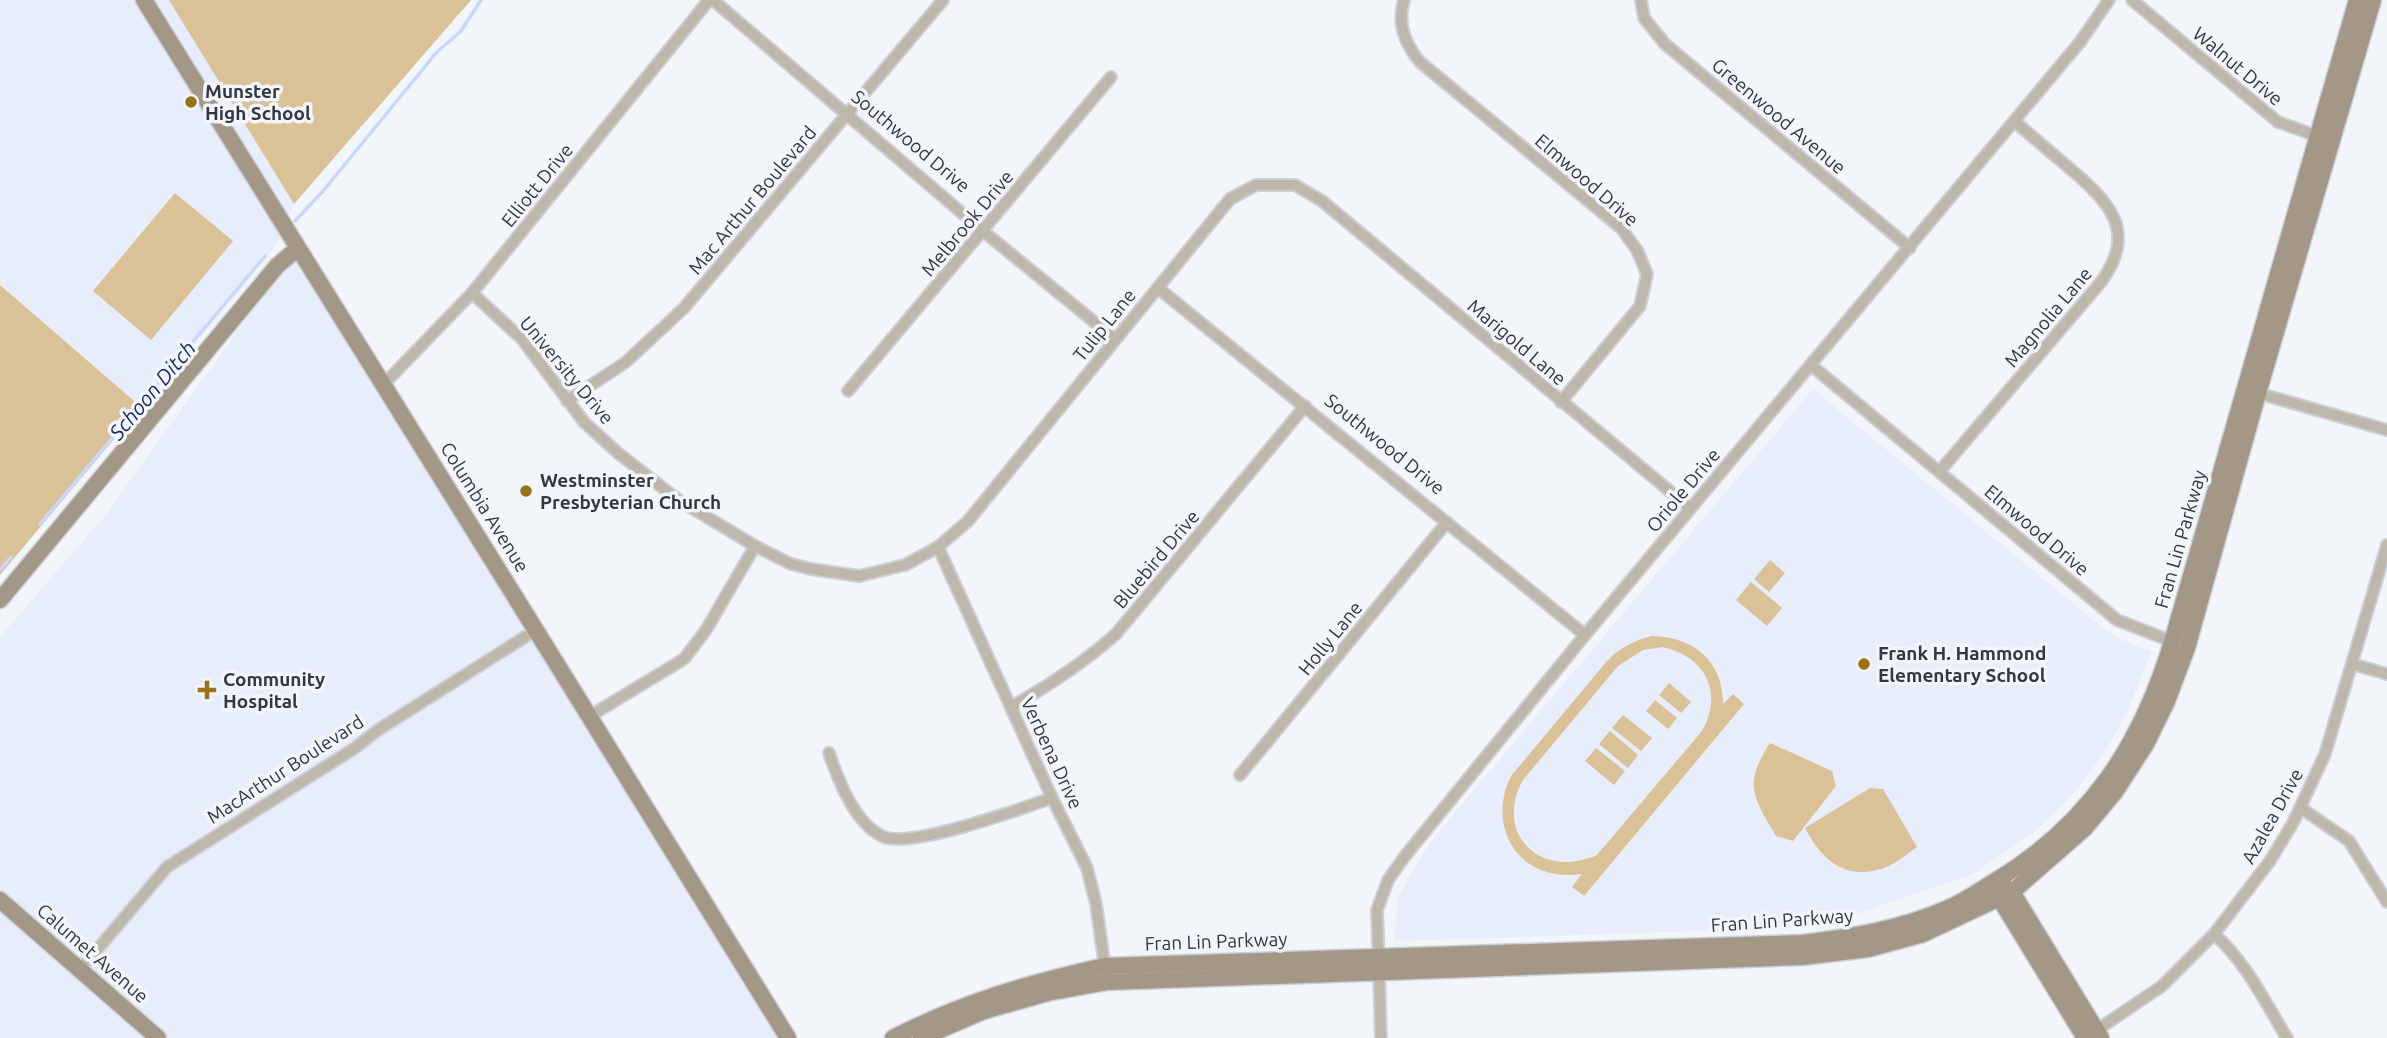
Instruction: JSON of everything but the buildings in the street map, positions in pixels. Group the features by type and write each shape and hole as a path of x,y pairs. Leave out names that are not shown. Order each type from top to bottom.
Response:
{"street":[{"name":"Columbia Avenue","path":"144,0 788,1038"},
{"name":"Southwood Drive","path":"711,0 983,231 1115,339"},
{"name":"Elliott Drive","path":"384,384 472,293 711,0"},
{"name":"Mac Arthur Boulevard","path":"567,401 626,362 684,308 943,0"},
{"name":"Greenwood Avenue","path":"1640,0 1644,18 1665,44 1910,248"},
{"name":"Oriole Drive","path":"1381,1038 1377,911 1388,880 1585,635 2080,43 2109,0"},
{"name":"Walnut Drive","path":"2132,0 2278,122 2325,139"},
{"name":"Fran Lin Parkway","path":"2325,139 2357,0"},
{"name":"Fran Lin Parkway","path":"894,1038 980,999 1046,979 1106,974 1378,965 1815,956 1868,949 1923,934 2006,896 2067,846 2102,808 2124,780 2158,720 2325,139 2373,0"},
{"name":"Elmwood Drive","path":"1403,2 1401,22 1404,36 1420,62 1621,228 1637,250 1647,274 1640,306 1561,401"},
{"name":"Melbrook Drive","path":"848,391 1111,77"},
{"name":"Magnolia Lane","path":"1940,471 2101,282 2115,260 2118,248 2112,210 2098,193 2014,121"},
{"name":"Tulip Lane","path":"938,547 968,521 1230,199 1256,185 1295,185 1322,201"},
{"name":"Marigold Lane","path":"1322,201 1690,508"},
{"path":"0,600 277,266 297,249"},
{"name":"Southwood Drive","path":"1158,288 1585,635"},
{"name":"University Drive","path":"472,293 522,339 584,422 642,473 677,499 755,546 801,567 859,576 905,565 938,547"},
{"name":"Elmwood Drive","path":"1811,365 2116,620 2179,645"},
{"path":"2251,391 2387,430"},
{"name":"Bluebird Drive","path":"1011,707 1054,683 1087,660 1116,634 1306,406"},
{"name":"Holly Lane","path":"1240,775 1447,522"},
{"name":"Azalea Drive","path":"2092,1036 2162,986 2214,934 2270,861 2301,808 2325,754 2387,545"},
{"path":"590,716 684,659 706,630 755,546"},
{"name":"Verbena Drive","path":"938,547 1052,798 1087,868 1097,904 1106,974"},
{"name":"MacArthur Boulevard","path":"80,970 167,867 536,630"},
{"name":"Fran Lin Parkway","path":"1378,965 1802,943 1862,935 1947,909 2017,868 2058,835 2103,784 2137,733 2179,645"},
{"path":"2351,664 2387,674"},
{"path":"829,753 837,778 867,825 883,837 902,841 991,820 1052,798"},
{"path":"2301,808 2349,841 2387,902"},
{"path":"1996,881 2092,1036"},
{"name":"Calumet Avenue","path":"0,900 158,1038"},
{"path":"2214,934 2230,947 2287,1038"},
{"name":"Fran Lin Parkway","path":"921,1038 984,1011 1106,974"}],"shaded area":[{"name":"Munster High School","path":"0,0 471,0 294,204 275,247 141,407 0,285"},
{"path":"169,0 471,0 294,204"},
{"path":"175,193 233,241 151,340 93,291"},
{"name":"Community Hospital","path":"297,249 788,1038 0,1038 0,637 103,518"},
{"path":"0,285 141,407 0,575"},
{"name":"Frank H. Hammond Elementary School","path":"1813,389 2093,620 2116,637 2151,652 2130,706 2114,737 2091,771 2068,800 2036,831 1973,874 1818,927 1394,941 1398,897 1430,842"},
{"path":"1770,560 1785,573 1769,592 1754,579"},
{"path":"1751,582 1782,608 1767,626 1736,600"},
{"path":"1652,636 1681,641 1703,654 1718,675 1723,704 1733,694 1744,704 1584,896 1572,887 1582,874 1560,875 1542,870 1526,861 1514,849 1506,833 1504,796 1511,776 1607,661 1622,648","holes":["1662,647 1677,652 1699,667 1710,690 1711,703 1702,731 1597,855 1577,861 1558,861 1541,856 1528,847 1518,834 1514,818 1515,800 1523,780 1618,666 1643,650"]},
{"path":"1669,683 1691,702 1681,713 1659,695"},
{"path":"1655,700 1677,718 1668,729 1646,711"},
{"path":"1623,715 1652,738 1641,751 1612,728"},
{"path":"1610,731 1638,755 1628,768 1599,744"},
{"path":"1770,743 1832,771 1836,786 1793,841 1776,836 1754,790 1756,769"},
{"path":"1596,748 1625,771 1614,785 1585,761"},
{"path":"1870,788 1883,789 1917,847 1884,868 1858,872 1847,870 1827,859 1805,828"}],"waterway":[{"name":"Schoon Ditch","path":"295,221 323,191 437,52 461,31 481,0"},
{"name":"Schoon Ditch","path":"40,524 265,256"},
{"name":"Schoon Ditch","path":"0,570 11,557"}],"place":[{"name":"Munster High School","path":"191,102"},
{"name":"Westminster Presbyterian Church","path":"526,491"},
{"name":"Frank H. Hammond Elementary School","path":"1864,664"},
{"name":"Community Hospital","path":"207,690"}]}
